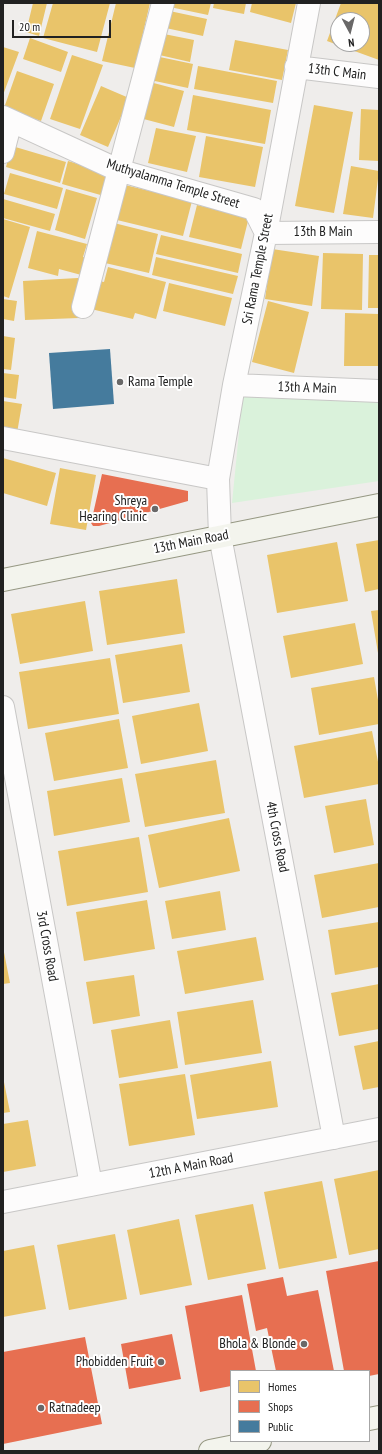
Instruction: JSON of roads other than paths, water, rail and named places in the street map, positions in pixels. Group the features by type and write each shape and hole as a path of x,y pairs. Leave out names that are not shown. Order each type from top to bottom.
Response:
{"street":[{"path":"84,307 118,170 163,3"},
{"name":"Sri Rama Temple Street","path":"220,536 218,479 234,385 266,232 308,3"},
{"name":"13th C Main","path":"296,67 379,77"},
{"path":"3,152 7,119"},
{"name":"Muthyalamma Temple Street","path":"7,119 118,170 254,209 266,232"},
{"name":"13th B Main","path":"266,232 379,232"},
{"name":"13th A Main","path":"234,385 379,391"},
{"path":"3,438 218,479"},
{"name":"13th Main Road","path":"3,580 379,505"},
{"name":"4th Cross Road","path":"220,536 334,1138"},
{"name":"3rd Cross Road","path":"3,707 91,1185"},
{"name":"12th A Main Road","path":"3,1202 379,1129"},
{"path":"210,1451 255,1442"}],"place":[{"name":"Rama Temple","path":"120,382"},
{"name":"Shreya Hearing Clinic","path":"155,509"},
{"name":"Bhola & Blonde","path":"304,1344"},
{"name":"Phobidden Fruit","path":"161,1362"},
{"name":"Ratnadeep","path":"41,1408"}]}
